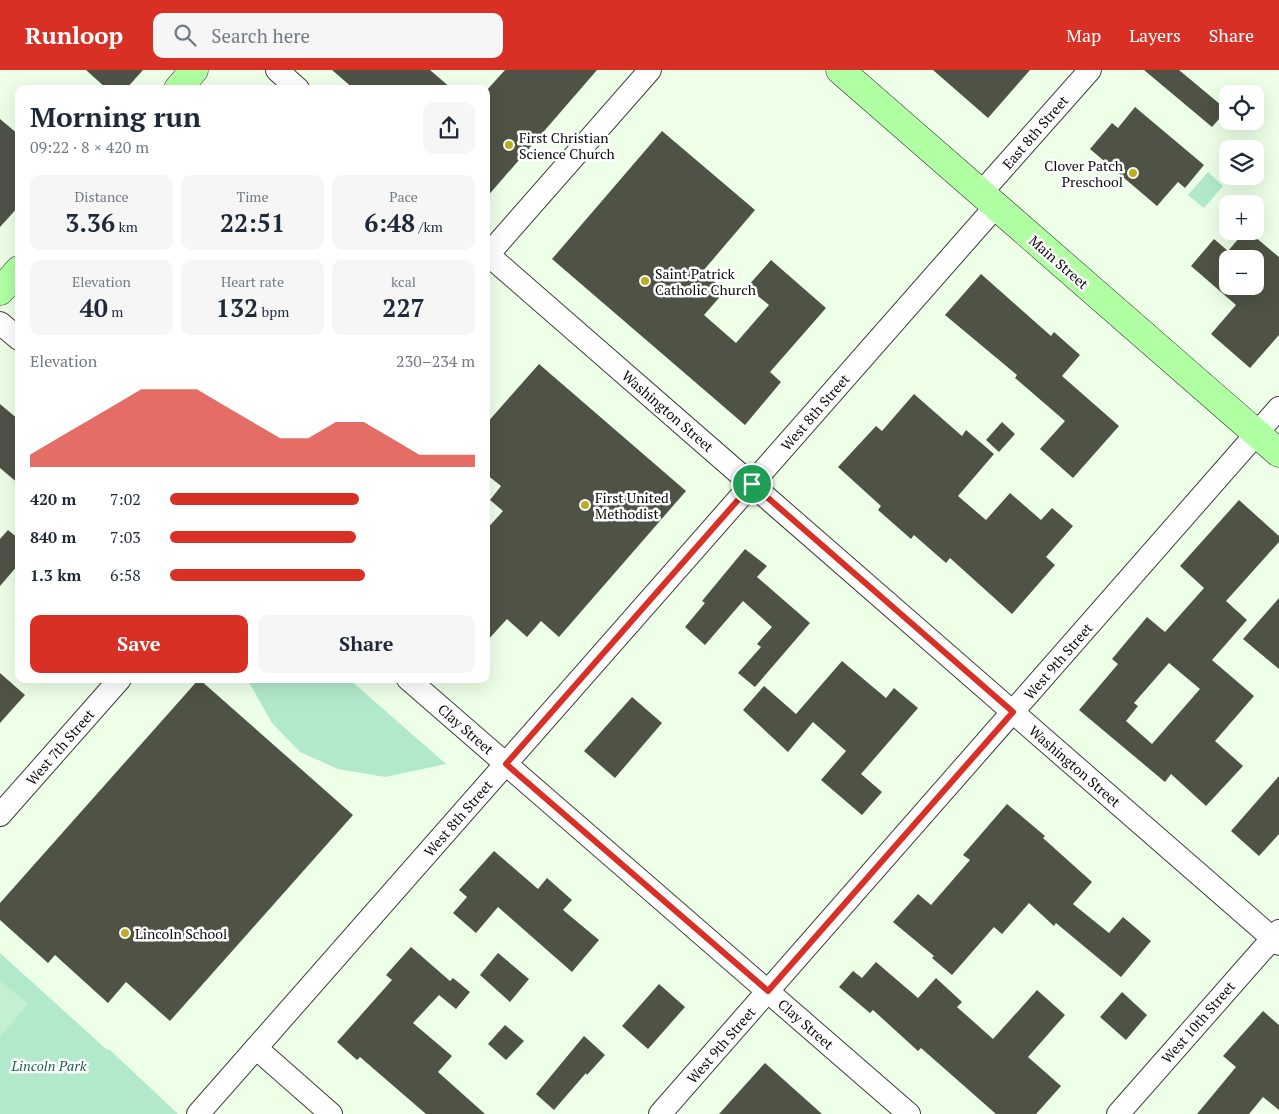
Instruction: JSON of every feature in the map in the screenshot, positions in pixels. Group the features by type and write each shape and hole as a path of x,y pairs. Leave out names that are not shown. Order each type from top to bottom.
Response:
{"main road":[{"path":"181,85 194,70"},
{"name":"Main Street","path":"840,70 1279,453"},
{"path":"0,291 15,274"}],"street":[{"path":"277,70 294,85"},
{"path":"490,252 650,70"},
{"name":"East 8th Street","path":"988,200 1090,70"},
{"name":"West 8th Street","path":"198,1114 752,484 988,200"},
{"name":"Washington Street","path":"490,258 1013,712 1277,937"},
{"path":"0,322 15,335"},
{"name":"West 9th Street","path":"660,1114 1279,408"},
{"name":"West 7th Street","path":"0,815 116,683"},
{"name":"Clay Street","path":"413,683 909,1114"},
{"name":"West 10th Street","path":"1118,1114 1277,937"},
{"path":"256,1048 332,1114"}],"green space":[{"path":"1208,172 1219,182 1219,185 1223,186 1204,208 1188,195"},
{"path":"249,683 354,683 446,764 385,777 338,769 300,752 272,723"},
{"name":"Lincoln Park","path":"0,953 106,1049 110,1050 178,1114 0,1114"},
{"path":"0,980 28,1004 0,1037"}],"building":[{"path":"86,70 143,70 130,85 103,85"},
{"path":"332,70 430,70 447,85 349,85"},
{"name":"First Christian Science Church","path":"505,70 597,70 490,193 490,87"},
{"path":"933,70 1030,70 988,118"},
{"path":"1144,70 1179,70 1219,103 1219,119 1212,127"},
{"path":"1135,107 1204,165 1185,188 1178,182 1157,206 1090,149 1112,123 1118,128"},
{"path":"0,119 15,132 15,210 0,227"},
{"name":"Saint Patrick Catholic Church","path":"662,131 755,210 703,271 725,291 704,315 736,343 769,305 747,287 771,260 826,308 770,372 781,382 745,425 552,259"},
{"path":"1214,239 1227,250 1219,250 1219,290 1191,266"},
{"path":"1237,240 1259,240 1279,257 1279,335 1250,368 1211,334 1236,305 1224,295 1264,295 1264,250 1229,250"},
{"path":"981,274 1051,336 1054,332 1080,355 1062,376 1119,426 1073,478 1040,449 1065,421 1015,378 1017,375 945,315"},
{"name":"First United Methodist","path":"539,364 686,491 559,637 541,621 527,637 507,619 490,638 490,526 503,511 490,500 501,486 490,477 490,419"},
{"path":"914,394 962,436 966,430 994,454 958,496 986,520 1010,493 1041,520 1052,508 1073,526 1046,557 1055,565 1012,614 950,558 946,563 914,535 911,539 878,510 881,506 838,467 876,426 882,431"},
{"path":"0,404 15,417 15,481 0,468"},
{"path":"1002,422 1015,434 999,452 986,440"},
{"path":"1239,500 1279,536 1279,542 1226,601 1247,620 1212,660 1254,696 1215,741 1243,766 1206,806 1171,774 1165,782 1079,710 1118,664 1112,659 1147,617 1165,632 1204,588 1180,566","holes":["1169,663 1200,689 1152,744 1126,721 1138,706 1134,703"]},
{"path":"8,530 15,536 15,569 0,586 0,539"},
{"path":"745,549 767,566 757,577 810,623 755,687 738,673 761,647 757,644 772,627 743,601 705,645 685,627 705,603 702,601"},
{"path":"1279,598 1279,669 1243,639"},
{"path":"842,661 886,698 894,688 918,708 861,774 882,792 862,815 821,780 846,751 813,722 788,752 743,710 764,686 796,714"},
{"path":"0,673 25,695 0,723"},
{"path":"195,683 204,683 353,815 170,1021 126,982 108,1003 55,955 48,963 0,920 0,903"},
{"path":"632,697 662,723 615,778 584,751"},
{"path":"1279,776 1279,834 1259,856 1231,831"},
{"path":"1007,804 1045,836 1043,838 1092,882 1073,904 1109,933 1123,917 1151,941 1121,977 1056,923 1054,926 1029,903 1002,934 994,927 952,975 932,958 934,956 893,922 918,894 931,905 970,860 963,855"},
{"path":"494,851 538,889 547,878 572,900 563,910 599,940 572,972 498,907 476,933 453,913 467,897 459,890"},
{"path":"411,947 450,981 453,978 470,992 456,1009 439,995 413,1023 452,1056 438,1072 485,1114 426,1114 360,1057 357,1060 337,1042 392,980 386,975"},
{"path":"498,953 529,979 510,1002 480,975"},
{"path":"876,962 918,998 936,978 962,1002 957,1007 993,1039 1037,990 1065,1015 1028,1057 1061,1086 1036,1114 996,1114 921,1048 918,1051 873,1010 870,1013 839,987 853,971 862,978"},
{"path":"659,984 685,1007 648,1049 622,1026"},
{"path":"1122,992 1147,1015 1126,1040 1100,1017"},
{"path":"1263,1011 1279,1025 1279,1110 1263,1097 1249,1114 1197,1114 1236,1067 1223,1056"},
{"path":"505,1025 524,1041 506,1060 488,1044"},
{"path":"584,1036 605,1055 587,1075 586,1073 554,1110 536,1094"},
{"path":"765,1063 822,1114 719,1114"}],"place":[{"name":"First Christian Science Church","path":"509,145"},
{"name":"Clover Patch Preschool","path":"1133,173"},
{"name":"Saint Patrick Catholic Church","path":"645,281"},
{"name":"First United Methodist","path":"585,505"},
{"name":"Lincoln School","path":"125,933"}],"route":[{"path":"752,484 1013,712 768,991 506,764 752,484"}]}
